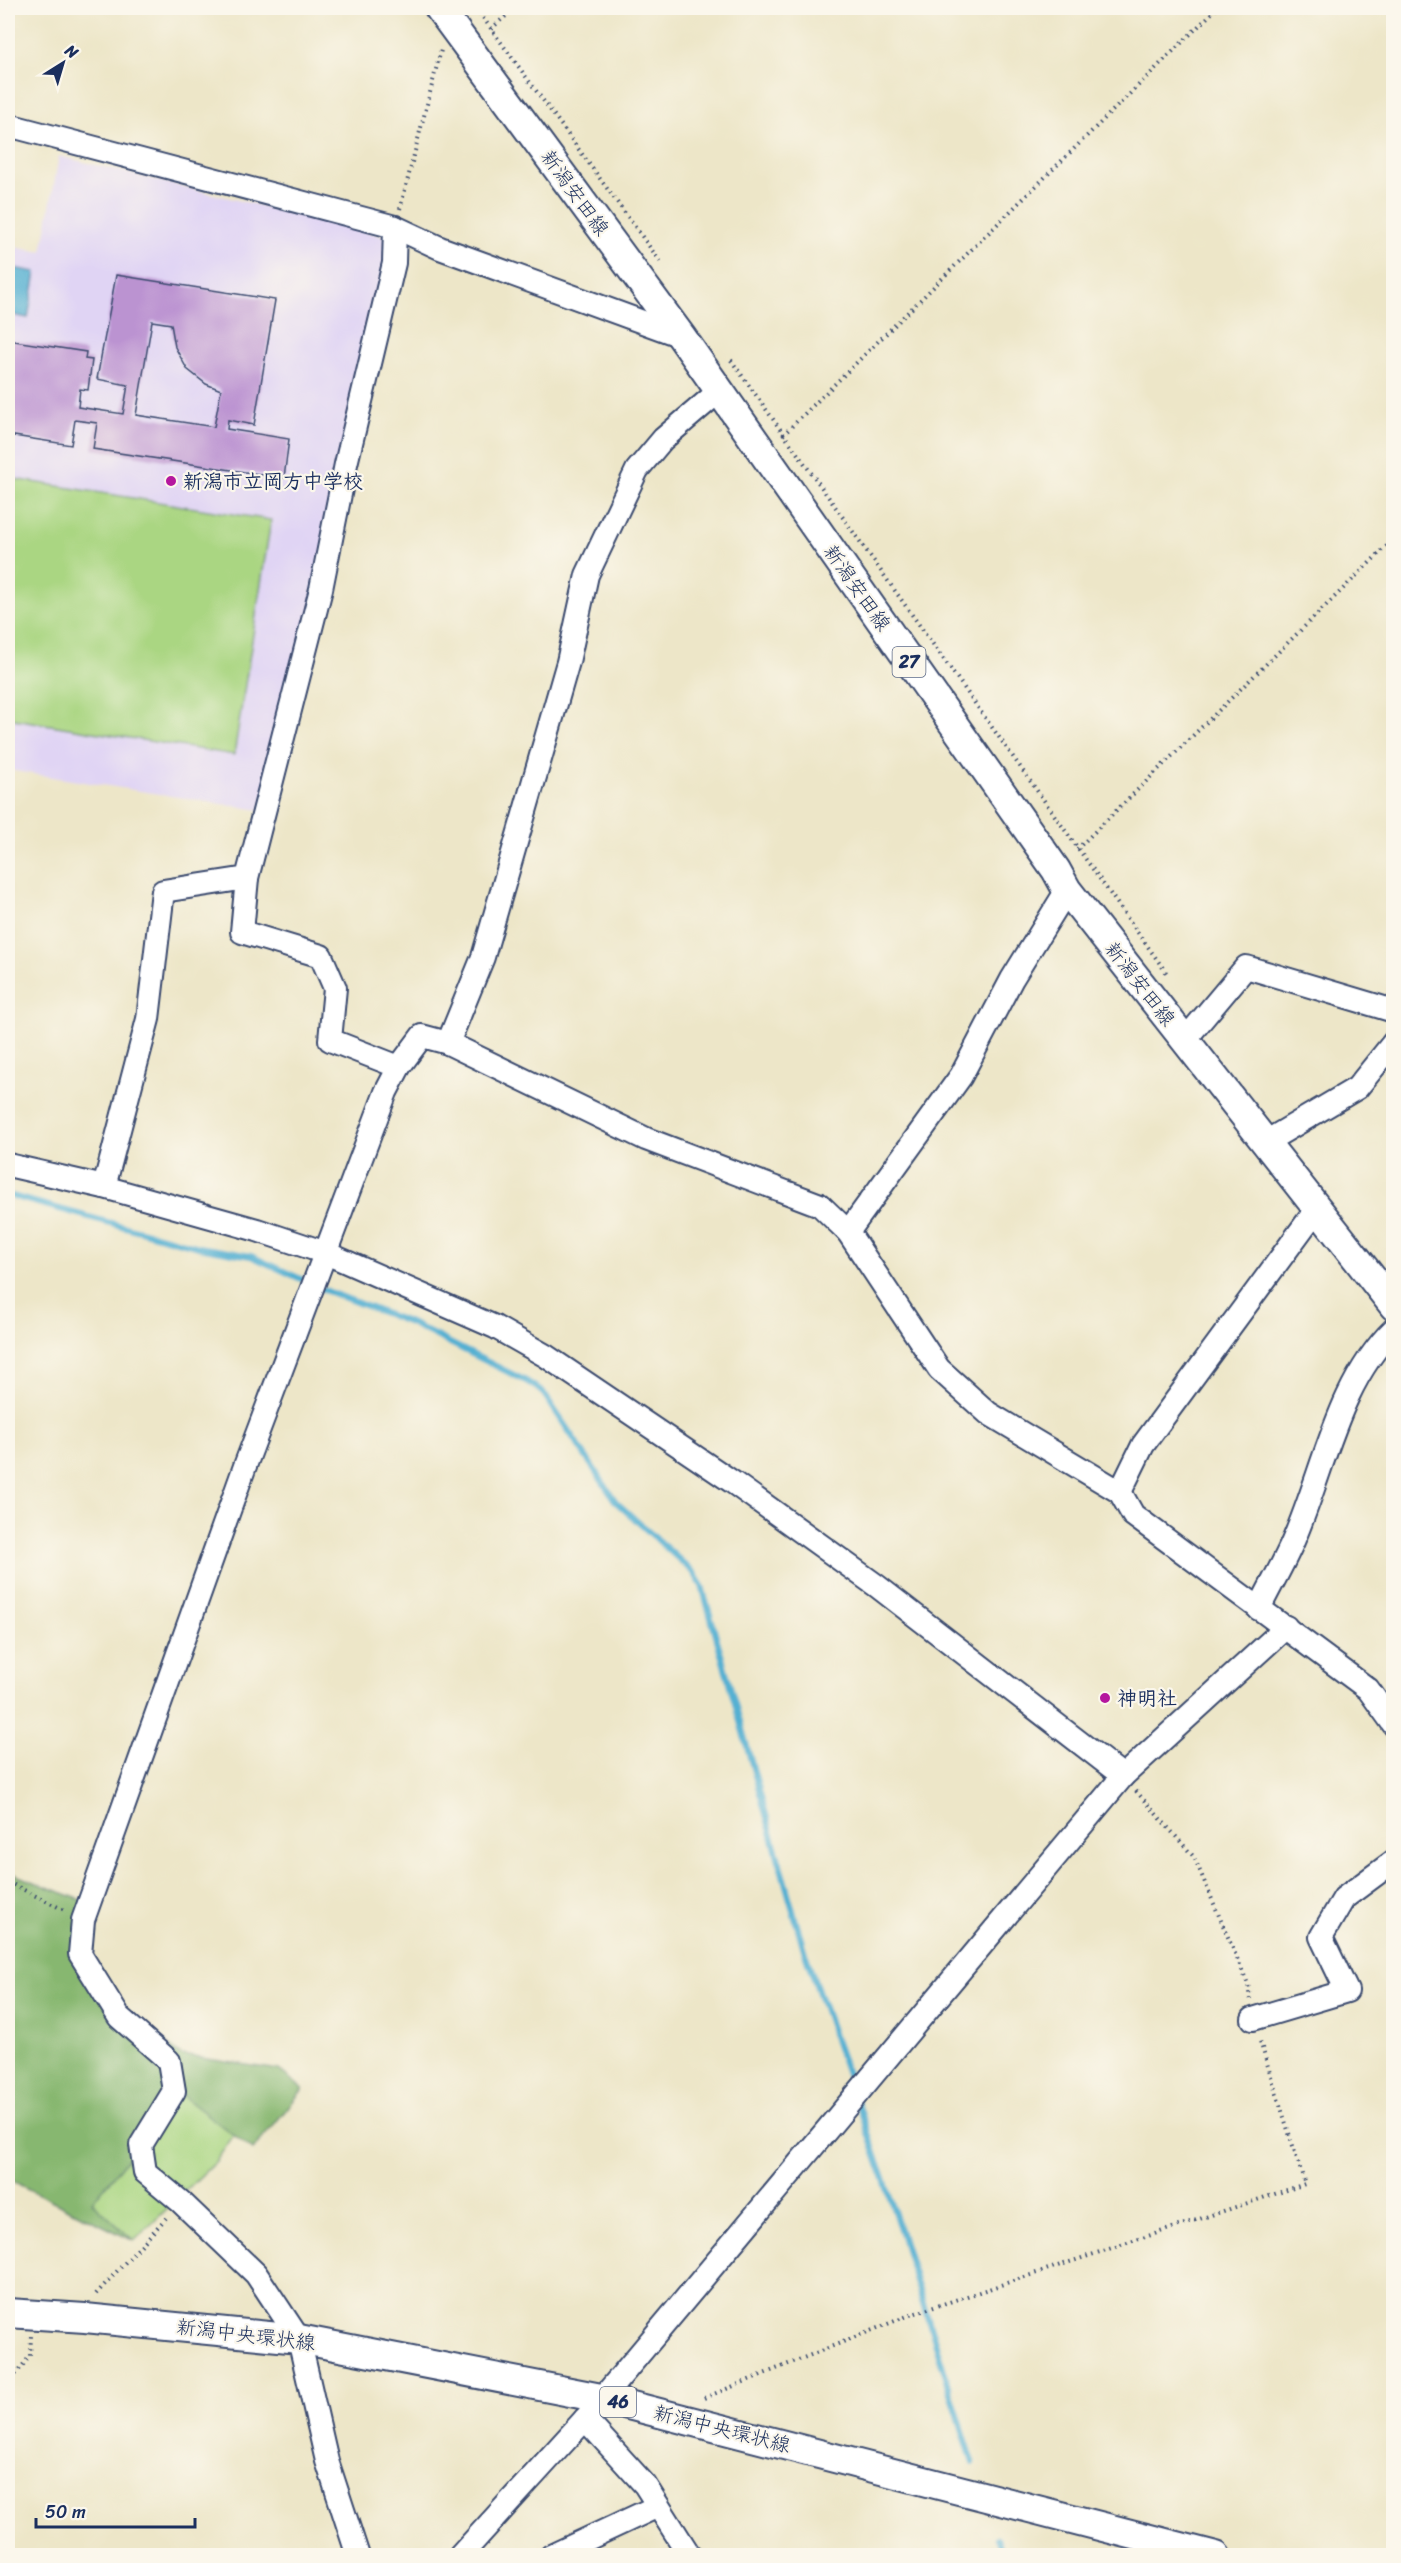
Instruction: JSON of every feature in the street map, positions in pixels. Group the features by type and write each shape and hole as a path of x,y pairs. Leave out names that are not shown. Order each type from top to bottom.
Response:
{"main road":[{"name":"新潟安田線","path":"443,14 681,336 1061,880 1316,1210 1394,1306"},
{"name":"新潟中央環状線","path":"20,2314 85,2318 299,2339 593,2409 687,2420 1216,2556"}],"street":[{"path":"8,125 395,227 440,248 681,336"},
{"path":"395,227 394,263 346,464 321,589 247,878 242,932 321,956 335,988 330,1040 399,1067"},
{"path":"448,1043 483,957 568,662 587,575 637,470 663,439 718,392"},
{"path":"104,1187 148,1019 163,891 247,878"},
{"path":"848,1232 961,1076 1061,880"},
{"path":"1184,1041 1246,967 1394,1011"},
{"path":"358,2556 327,2461 299,2339 256,2274 181,2202 145,2172 141,2145 174,2091 169,2061 119,2017 80,1954 83,1920 245,1466 386,1092 399,1067 422,1036 448,1043 646,1139 820,1205 848,1232 939,1369 988,1413 1120,1492 1134,1515 1368,1689 1394,1725"},
{"path":"1264,1143 1357,1088 1394,1042"},
{"path":"8,1165 104,1187 257,1230 326,1253 495,1327 546,1356 734,1483 858,1573 1122,1776"},
{"path":"1120,1492 1143,1445 1316,1210"},
{"path":"1259,1609 1294,1539 1349,1395 1372,1355 1394,1329"},
{"path":"460,2556 593,2409 1122,1776 1286,1627"},
{"path":"1253,2019 1347,1991 1321,1937 1344,1898 1394,1861"},
{"path":"593,2409 690,2556"},
{"path":"552,2556 658,2506"}],"path":[{"path":"476,8 666,270"},
{"path":"468,48 515,8"},
{"path":"763,454 1217,8"},
{"path":"395,227 443,14"},
{"path":"728,357 1173,982"},
{"path":"1061,880 1077,849 1394,539"},
{"path":"687,2420 704,2398 910,2315 1305,2184 1253,2019 1248,1984 1194,1857 1122,1776"},
{"path":"8,1882 83,1920"},
{"path":"85,2318 95,2295 181,2202"},
{"path":"8,2384 30,2356 20,2314"}],"shaded area":[{"name":"新潟市立岡方中学校","path":"59,156 384,236 387,257 297,686 260,810 8,770 8,246 42,252"}],"green space":[{"path":"8,478 271,520 234,755 8,718"},
{"path":"8,1872 97,1906 87,1932 92,1981 181,2055 279,2070 303,2089 253,2150 180,2094 92,2202 134,2241 8,2179"},
{"path":"181,2094 234,2135 216,2161 134,2241 91,2202"}],"water":[{"path":"8,267 36,272 28,318 8,314"}],"building":[{"path":"116,275 275,300 254,425 228,420 227,429 289,439 284,478 93,449 97,423 75,420 71,445 8,435 8,340 86,352 85,359 92,360 88,390 80,389 78,407 123,414 128,385 97,379","holes":["152,321 171,324 175,347 187,369 206,384 221,390 214,427 136,415"]}],"waterway":[{"path":"8,1195 199,1247 251,1256 327,1291 410,1323 542,1391 616,1502 694,1573 702,1586 804,1950 853,2091"},
{"path":"857,2101 885,2182 973,2463"},
{"path":"997,2539 1003,2556"}],"place":[{"name":"新潟市立岡方中学校","path":"171,481"},
{"name":"神明社","path":"1105,1698"}]}
